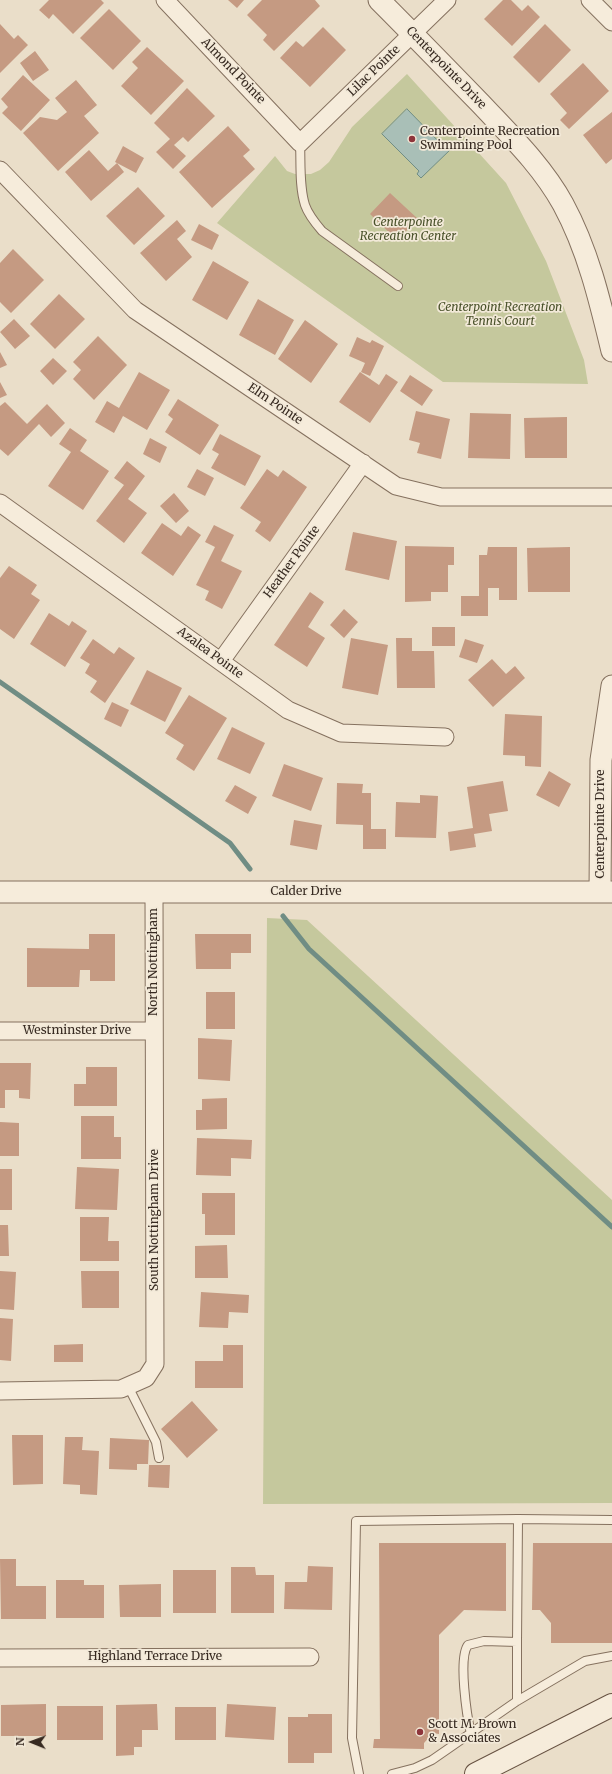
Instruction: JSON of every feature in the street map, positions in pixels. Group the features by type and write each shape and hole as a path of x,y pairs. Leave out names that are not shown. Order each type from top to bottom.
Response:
{"main road":[{"path":"476,1774 612,1706"}],"street":[{"name":"Almond Pointe","path":"165,0 300,143"},
{"name":"Centerpointe Drive","path":"379,0 413,33 526,151 546,175 564,205 582,244 598,295 612,351"},
{"name":"Lilac Pointe","path":"300,143 447,0"},
{"path":"590,0 612,22"},
{"name":"Elm Pointe","path":"0,170 135,310 396,486 441,498 612,497"},
{"name":"Heather Pointe","path":"221,662 363,463"},
{"name":"Azalea Pointe","path":"0,503 288,710 341,733 445,737"},
{"name":"Centerpointe Drive","path":"606,892 601,760 612,686"},
{"name":"Calder Drive","path":"0,892 606,892"},
{"name":"North Nottingham","path":"154,892 154,1031"},
{"name":"Westminster Drive","path":"0,1031 154,1031"},
{"name":"South Nottingham Drive","path":"125,1388 146,1378 156,1364 154,1031"},
{"path":"0,1391 125,1388"},
{"name":"Highland Terrace Drive","path":"0,1658 310,1657"}],"lane":[{"path":"300,143 302,184 305,206 322,231 398,286"},
{"path":"125,1388 156,1442 159,1458"},
{"path":"518,1519 518,1701"},
{"path":"359,1774 352,1738 356,1521 518,1519 612,1520"},
{"path":"471,1734 466,1716 464,1691 466,1648 473,1643 484,1641 517,1642"},
{"path":"392,1774 415,1768 432,1760 518,1701 585,1661 612,1656"}],"green space":[{"name":"Centerpointe Recreation Center","path":"407,74 506,183 546,261 584,360 588,384 443,382 217,223 275,156 287,171 295,174 311,174 320,170 329,162 352,127"},
{"path":"267,918 307,920 612,1200 612,1503 263,1504"}],"water":[{"name":"Centerpointe Recreation Swimming Pool","path":"407,109 444,147 447,145 451,149 421,178 417,174 419,171 382,134"}],"building":[{"path":"49,0 101,0 104,3 73,34 53,14 49,19 39,10"},
{"path":"228,0 244,0 237,8"},
{"path":"262,0 315,0 320,6 274,51 263,40 267,35 247,15"},
{"path":"503,0 511,0 522,11 528,5 540,17 512,46 484,19"},
{"path":"109,9 141,41 113,70 80,38"},
{"path":"0,24 14,39 18,35 28,45 0,73"},
{"path":"545,24 571,50 539,83 513,57"},
{"path":"323,27 346,50 310,87 280,58 296,41 303,47"},
{"path":"147,47 184,81 151,115 121,86 138,68 132,62"},
{"path":"35,51 49,70 33,81 20,63"},
{"path":"583,63 609,91 569,129 560,120 567,113 550,94"},
{"path":"23,75 50,100 21,131 2,113 8,107 1,99"},
{"path":"76,80 97,105 84,116 99,133 58,171 23,133 40,117 57,120 67,112 55,98"},
{"path":"187,88 215,116 188,142 183,137 174,145 186,156 173,169 156,152 170,139 154,123"},
{"path":"612,112 612,159 606,164 583,135"},
{"path":"228,126 250,150 243,156 255,169 212,208 179,172"},
{"path":"123,146 144,158 136,173 115,162"},
{"path":"89,150 108,171 117,163 124,172 91,201 65,172"},
{"path":"138,187 165,216 134,245 106,216"},
{"path":"390,193 418,219 397,240 370,214"},
{"path":"177,220 186,231 177,239 192,257 166,281 140,253"},
{"path":"199,224 219,235 212,250 191,240"},
{"path":"13,249 44,280 11,313 0,302 0,263"},
{"path":"213,261 249,282 227,320 192,300"},
{"path":"59,294 85,319 55,349 30,324"},
{"path":"258,299 294,320 275,355 239,335"},
{"path":"14,319 30,336 15,349 0,332"},
{"path":"305,320 338,344 311,383 278,359"},
{"path":"98,336 127,365 94,400 73,379 81,370 73,362"},
{"path":"357,337 370,343 372,340 384,346 370,376 361,372 365,363 349,356"},
{"path":"0,352 7,365 0,368"},
{"path":"53,358 67,371 53,385 40,371"},
{"path":"139,372 170,390 147,430 123,416 114,433 95,422 107,401 119,408"},
{"path":"360,372 379,385 386,374 398,382 370,423 339,402"},
{"path":"410,375 433,390 422,406 400,391"},
{"path":"0,382 7,395 0,398"},
{"path":"178,399 219,425 200,455 165,432 173,419 168,415"},
{"path":"5,402 27,424 47,404 65,423 51,437 39,424 8,456 0,449 0,406"},
{"path":"416,411 450,419 441,459 417,453 420,443 409,440"},
{"path":"470,413 511,414 510,459 468,458"},
{"path":"567,417 567,458 525,458 524,418"},
{"path":"70,428 87,440 80,451 109,471 83,510 48,486 71,452 59,444"},
{"path":"220,434 261,456 245,486 211,468 219,454 212,450"},
{"path":"150,438 167,447 160,463 143,454"},
{"path":"127,461 145,476 128,499 147,513 124,543 96,521 124,485 114,478"},
{"path":"197,469 214,478 205,496 187,487"},
{"path":"267,469 278,477 283,470 307,487 270,542 255,531 261,522 240,508"},
{"path":"174,493 189,511 176,523 160,506"},
{"path":"162,523 181,536 188,526 201,535 173,576 141,553"},
{"path":"214,525 234,535 221,561 242,571 222,609 205,600 209,591 196,585 215,547 205,542"},
{"path":"353,532 397,541 389,580 345,570"},
{"path":"405,546 454,547 454,565 448,565 448,592 431,592 431,601 405,602"},
{"path":"488,547 517,547 517,600 499,600 499,588 488,588 488,616 461,616 461,596 479,596 479,555 487,555"},
{"path":"570,547 570,592 528,592 527,548"},
{"path":"9,566 37,585 31,594 40,600 14,639 0,629 0,578"},
{"path":"310,592 324,602 308,627 325,638 307,667 274,645"},
{"path":"344,609 358,622 344,638 330,625"},
{"path":"49,613 69,626 72,621 87,631 65,667 30,644"},
{"path":"432,627 455,627 455,646 432,646"},
{"path":"351,638 388,645 378,695 342,688"},
{"path":"396,638 412,638 412,651 434,651 435,688 397,688"},
{"path":"93,639 114,654 119,647 135,658 105,703 90,692 97,681 85,673 90,664 80,658"},
{"path":"465,639 484,645 477,663 459,657"},
{"path":"492,659 506,674 515,666 525,678 493,707 468,680"},
{"path":"147,670 182,688 165,722 130,704"},
{"path":"189,695 227,718 194,771 176,759 184,745 165,733"},
{"path":"112,702 129,710 121,727 104,719"},
{"path":"505,714 542,716 541,767 525,766 525,756 503,755"},
{"path":"232,727 265,743 250,774 217,759"},
{"path":"284,764 323,778 311,811 272,796"},
{"path":"549,771 571,784 559,807 536,795"},
{"path":"503,781 508,811 489,814 492,831 474,834 476,847 450,851 448,832 473,828 467,787"},
{"path":"337,783 363,784 362,793 371,793 371,829 386,829 386,849 363,849 363,825 336,824"},
{"path":"235,785 257,797 248,814 225,801"},
{"path":"420,795 438,796 436,838 395,837 396,802 420,803"},
{"path":"294,820 322,825 317,850 290,845"},
{"path":"89,934 115,934 115,981 90,981 90,970 80,970 79,987 27,987 27,948 89,949"},
{"path":"195,934 251,934 251,953 231,953 231,969 196,969"},
{"path":"206,992 235,992 235,1029 206,1029"},
{"path":"198,1038 232,1040 230,1081 198,1079"},
{"path":"0,1063 31,1063 30,1099 19,1098 19,1090 5,1090 5,1108 0,1108"},
{"path":"86,1067 117,1067 117,1106 74,1106 74,1084 86,1084"},
{"path":"227,1098 227,1129 196,1130 196,1110 202,1110 202,1099"},
{"path":"81,1116 114,1116 114,1137 121,1137 121,1159 81,1159"},
{"path":"0,1122 19,1123 19,1156 0,1156"},
{"path":"197,1138 252,1140 251,1159 231,1158 231,1176 196,1175"},
{"path":"77,1167 119,1169 117,1210 75,1209"},
{"path":"0,1169 12,1169 12,1210 0,1210"},
{"path":"202,1193 235,1193 235,1235 205,1235 205,1214 202,1214"},
{"path":"80,1217 109,1217 108,1241 119,1241 119,1261 80,1261"},
{"path":"0,1225 8,1225 9,1256 0,1256"},
{"path":"227,1245 228,1278 195,1278 195,1246"},
{"path":"0,1271 16,1272 14,1310 0,1309"},
{"path":"81,1271 119,1271 119,1308 82,1308"},
{"path":"201,1292 249,1295 248,1313 229,1312 228,1328 199,1327"},
{"path":"0,1318 13,1319 11,1361 0,1360"},
{"path":"83,1344 83,1362 54,1362 54,1345"},
{"path":"223,1345 243,1345 243,1388 195,1388 195,1361 223,1361"},
{"path":"192,1401 218,1430 187,1458 161,1429"},
{"path":"12,1435 43,1435 43,1484 13,1485"},
{"path":"65,1437 83,1437 82,1450 99,1451 97,1495 80,1494 80,1485 63,1484"},
{"path":"110,1438 149,1440 148,1464 137,1464 137,1470 109,1469"},
{"path":"149,1465 170,1465 169,1488 148,1487"},
{"path":"379,1543 506,1543 506,1611 464,1610 439,1635 439,1734 433,1733 424,1743 424,1749 373,1748 374,1739 380,1739"},
{"path":"533,1543 612,1543 612,1643 551,1643 551,1623 540,1610 532,1610"},
{"path":"0,1559 16,1559 16,1586 46,1586 46,1619 1,1619"},
{"path":"308,1566 333,1567 332,1610 284,1609 285,1582 307,1582"},
{"path":"231,1567 255,1567 256,1575 274,1575 274,1613 231,1613"},
{"path":"173,1570 216,1570 216,1613 173,1613"},
{"path":"56,1580 84,1580 84,1585 104,1585 104,1618 56,1618"},
{"path":"161,1584 161,1617 120,1617 119,1585"},
{"path":"46,1704 46,1736 1,1736 1,1705"},
{"path":"157,1704 158,1730 142,1730 142,1747 134,1747 134,1755 116,1756 116,1705"},
{"path":"227,1704 276,1707 274,1740 225,1737"},
{"path":"57,1706 103,1706 103,1740 57,1740"},
{"path":"175,1707 216,1707 216,1740 175,1740"},
{"path":"308,1714 332,1714 332,1753 314,1753 314,1763 288,1763 288,1717 308,1717"}],"waterway":[{"path":"0,682 230,843 250,869"},
{"path":"283,916 309,949 612,1227"}],"place":[{"name":"Centerpointe Recreation Swimming Pool","path":"412,139"},
{"name":"Scott M. Brown & Associates","path":"420,1732"}],"park label":[{"name":"Centerpoint Recreation Tennis Court","path":"500,315"}]}
